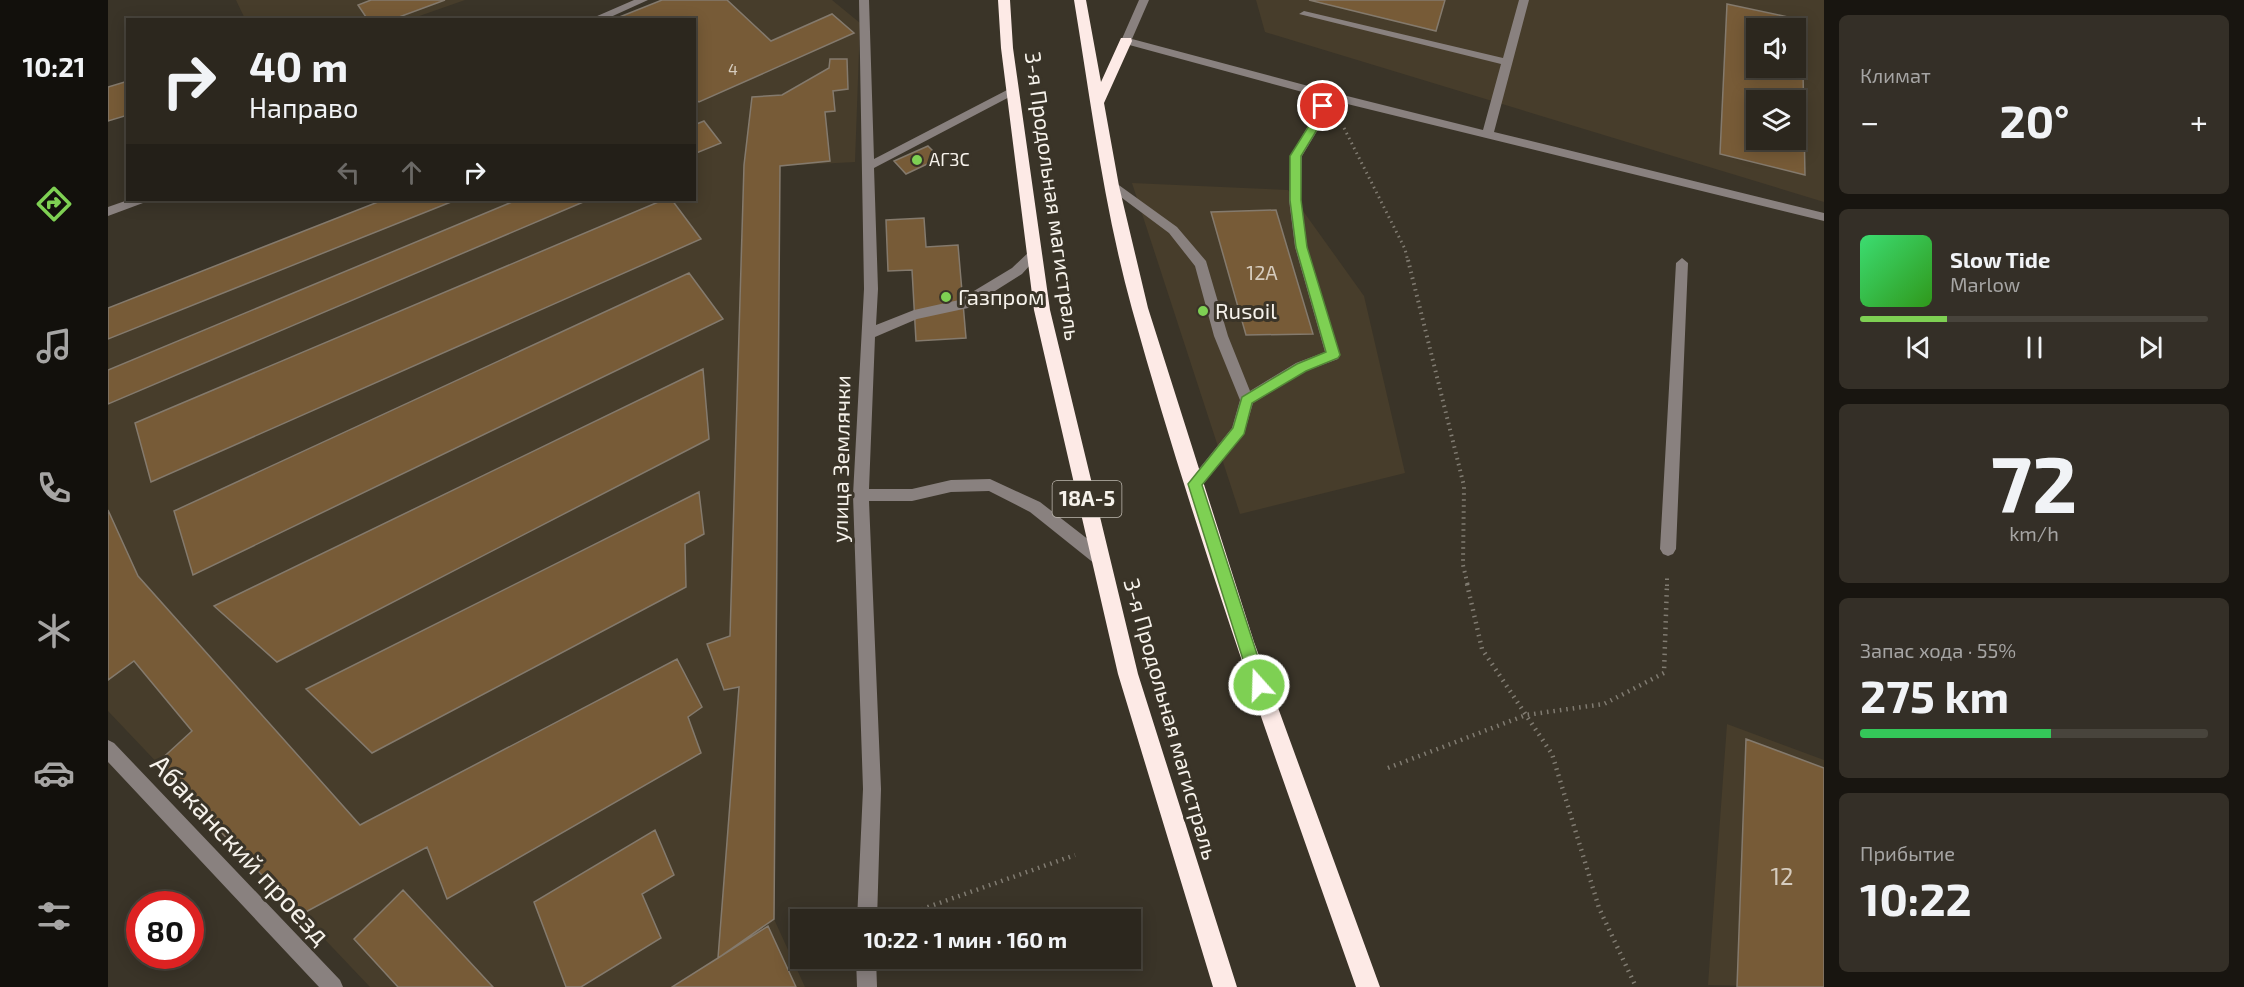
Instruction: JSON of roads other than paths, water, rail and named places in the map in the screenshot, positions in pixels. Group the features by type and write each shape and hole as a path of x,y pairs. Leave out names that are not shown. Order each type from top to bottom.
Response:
{"highway":[{"name":"3-я Продольная магистраль","path":"1004,0 1013,92 1042,310 1128,674 1225,987"},
{"path":"1080,0 1096,104 1140,308 1244,642 1368,987"},
{"path":"1096,104 1126,41"}],"street":[{"path":"598,18 643,0"},
{"name":"улица Землячки","path":"864,0 871,289 861,495 873,789 868,909"},
{"path":"1144,0 1126,41 1327,94 1824,217"},
{"path":"1488,134 1524,0"},
{"path":"1304,14 1507,62"},
{"path":"869,166 1013,92"},
{"path":"1247,400 1301,367 1333,355 1301,247 1295,200 1296,156 1319,118 1327,94"},
{"path":"1112,186 1173,230 1201,264 1221,336 1247,400 1239,430 1195,484"},
{"path":"108,212 136,201"},
{"path":"868,334 914,315 963,304 1017,271 1035,253"},
{"path":"1668,549 1682,263"},
{"path":"861,495 912,495 951,486 990,485 1035,507 1101,559"},
{"name":"Абаканский проезд","path":"108,749 333,987"},
{"path":"866,969 867,987"}],"place":[{"name":"АГЗС","path":"917,160"},
{"name":"Газпром","path":"946,297"},
{"name":"Rusoil","path":"1203,311"}]}
